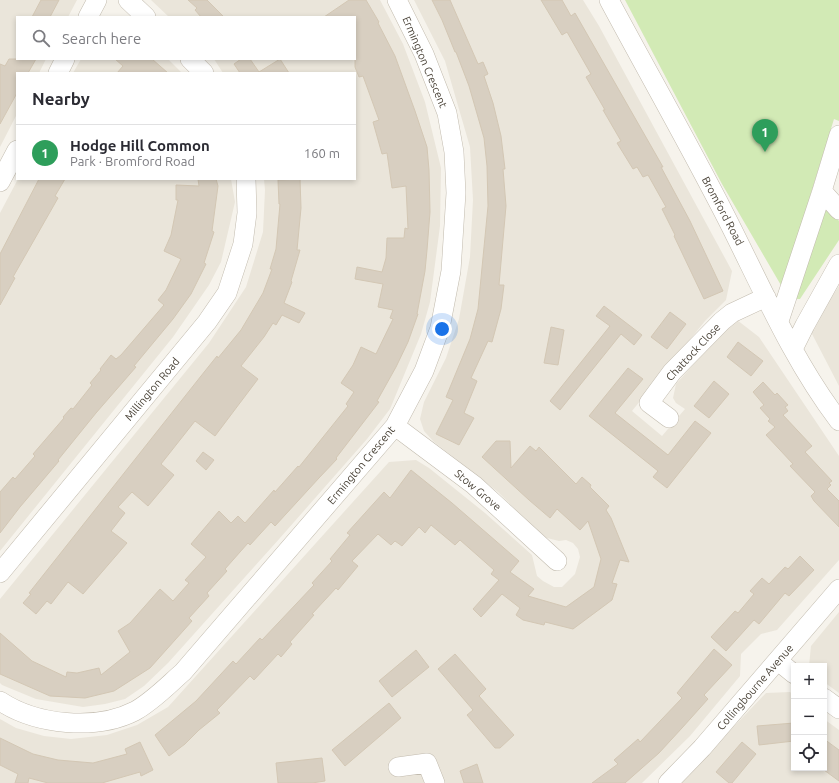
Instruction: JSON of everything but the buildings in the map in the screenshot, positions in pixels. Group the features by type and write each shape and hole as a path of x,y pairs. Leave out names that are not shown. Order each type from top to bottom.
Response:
{"street":[{"path":"89,16 97,0"},
{"path":"128,0 145,16"},
{"name":"Ermington Crescent","path":"0,701 40,719 73,722 98,722 118,718 136,710 152,700 183,672 395,426 424,371 440,328 451,271 456,193 454,152 447,112 424,54 397,0"},
{"name":"Bromford Road","path":"609,0 723,211 793,349 827,405 839,421"},
{"path":"58,72 64,60"},
{"path":"191,60 203,72"},
{"path":"779,321 839,135"},
{"path":"0,182 16,152"},
{"name":"Millington Road","path":"0,573 207,322 226,293 243,244 247,212 246,180"},
{"path":"822,191 839,210"},
{"path":"793,349 839,264"},
{"name":"Chattock Close","path":"669,418 649,403 672,372 722,321 732,313 766,297"},
{"name":"Stow Grove","path":"395,426 474,485 557,561"},
{"name":"Collingbourne Avenue","path":"668,783 702,748 778,662 839,589"},
{"path":"778,662 791,672"},
{"path":"825,699 839,709"},
{"path":"398,767 427,763 435,783"}],"shaded area":[{"path":"0,0 77,0 69,16 16,16 16,60 46,60 40,72 16,72 16,116 0,147"},
{"path":"151,0 380,0 403,44 425,102 441,168 440,226 430,302 421,334 390,409 367,439 168,663 144,686 125,699 83,707 36,699 0,683 0,599 209,343 246,287 263,232 264,180 356,180 356,72 222,72 215,60 356,60 356,16 168,16"},
{"path":"414,0 583,0 599,26 732,271 726,300 705,321 632,411 662,436 685,409 676,403 673,398 676,384 719,336 737,320 759,337 839,456 839,560 777,630 761,634 741,654 740,676 690,736 642,783 0,783 0,719 16,728 44,736 71,739 107,735 137,725 168,707 389,462 416,460 429,468 485,513 532,555 537,576 543,581 554,587 562,587 575,574 580,557 578,549 573,543 566,540 559,541 543,537 498,492 434,442 424,431 420,419 424,402 446,358 459,319 470,257 473,200 470,147 445,61"},
{"path":"80,60 169,60 181,72 74,72"},
{"path":"17,180 231,180 235,202 221,262 209,285 173,337 0,551 0,213"},
{"path":"839,286 839,386 810,330"},
{"path":"839,612 839,693 827,684 827,663 809,663 811,646"},
{"path":"766,693 791,693 791,771 827,771 827,721 839,730 839,783 680,783"}],"green space":[{"path":"625,0 839,0 839,121 834,119 782,287 722,184"},
{"path":"825,203 839,221 839,240 800,299 793,299"}],"place":[{"name":"Hodge Hill Common","path":"765,152"}]}
